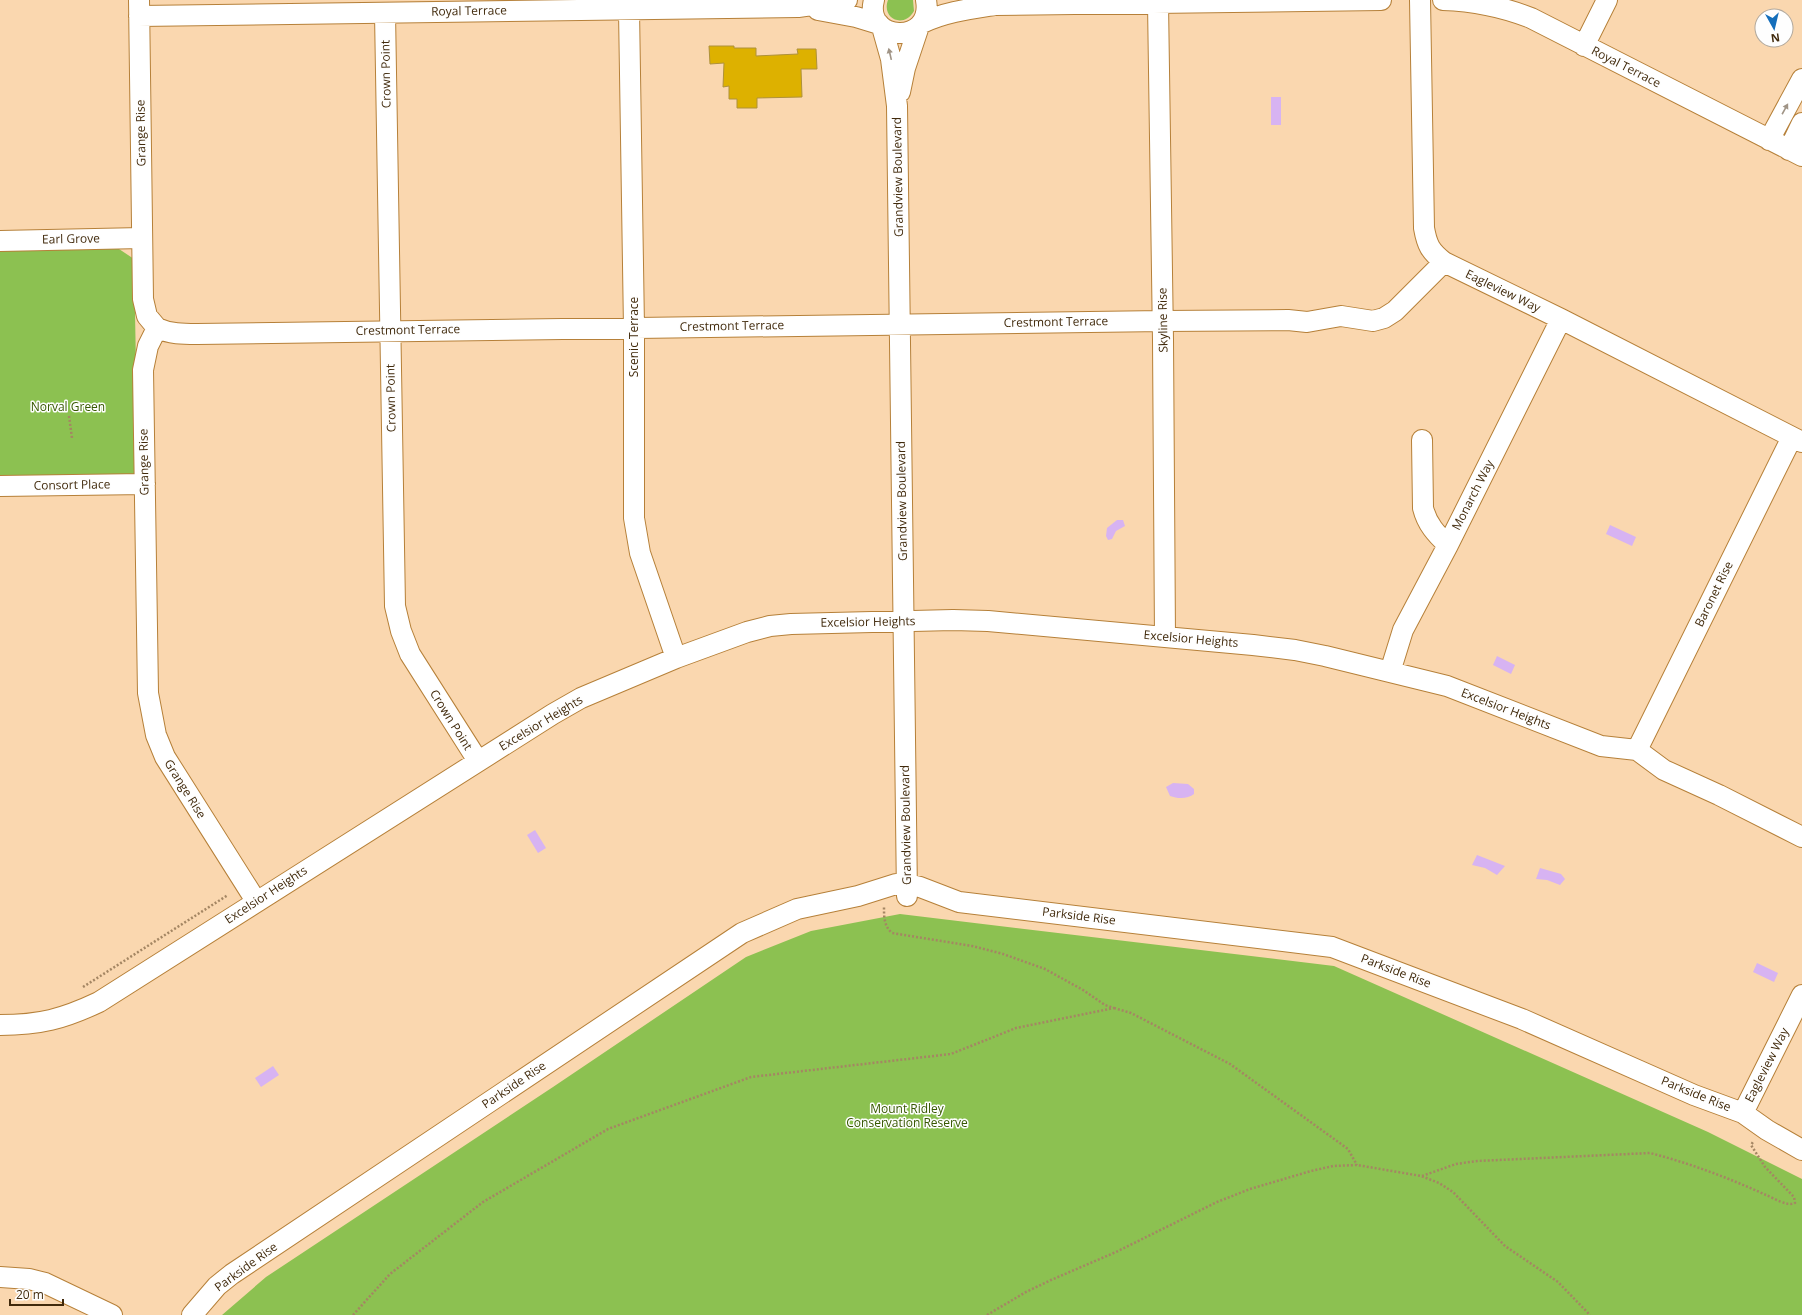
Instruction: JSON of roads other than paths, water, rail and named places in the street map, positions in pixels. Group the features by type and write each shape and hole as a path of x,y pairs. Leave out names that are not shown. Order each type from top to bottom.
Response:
{"street":[{"name":"Royal Terrace","path":"139,8 629,10 798,7 847,0"},
{"name":"Grandview Boulevard","path":"874,0 873,10 891,59 897,106 907,890"},
{"name":"Grandview Boulevard","path":"897,106 906,68 920,25 927,9 926,0"},
{"path":"969,0 995,5"},
{"path":"920,25 936,16 958,10 995,5 1381,0"},
{"name":"Eagleview Way","path":"1420,0 1424,228 1429,247 1434,254 1444,262 1561,319 1797,440"},
{"name":"Royal Terrace","path":"1443,0 1469,2 1510,10 1531,18 1795,153"},
{"path":"1584,46 1606,0"},
{"name":"Skyline Rise","path":"1158,3 1163,321 1165,637"},
{"name":"Royal Terrace","path":"798,7 838,13 880,26 889,32 905,34 920,25"},
{"name":"Grange Rise","path":"139,8 142,238 145,309 150,321 157,328 148,346 143,370 148,693 156,735 176,776 256,901"},
{"name":"Crown Point","path":"386,8 389,331 395,606 401,631 410,654 478,761"},
{"name":"Scenic Terrace","path":"629,10 634,328 634,518 636,537 676,658"},
{"path":"1769,140 1802,79"},
{"path":"1795,153 1802,123"},
{"name":"Earl Grove","path":"0,240 142,238"},
{"name":"Crestmont Terrace","path":"157,328 175,334 1163,321 1288,320 1307,322 1341,316 1373,321 1384,318 1395,311 1444,262"},
{"name":"Monarch Way","path":"1390,672 1403,630 1448,545 1561,319"},
{"path":"1422,440 1423,508 1426,519 1438,537 1448,545"},
{"name":"Baronet Rise","path":"1637,750 1797,440"},
{"name":"Consort Place","path":"0,486 145,484"},
{"name":"Excelsior Heights","path":"0,1025 24,1025 50,1021 73,1014 99,1002 256,901 553,714 581,698 676,658 747,632 770,626 791,624 904,621 988,621 1295,650 1447,686 1601,746 1637,750"},
{"path":"1637,750 1664,770 1719,795 1802,837"},
{"name":"Parkside Rise","path":"192,1315 217,1286 232,1274 742,933 797,909 858,896 896,884 942,904 959,902 1332,948 1522,1019 1694,1095 1743,1113 1767,1130 1802,1150"},
{"name":"Parkside Rise","path":"858,896 883,898 907,890"},
{"name":"Eagleview Way","path":"1743,1113 1802,995"},
{"path":"0,1277 29,1279 46,1283 112,1315"}],"park label":[{"name":"Norval Green","path":"68,407"},
{"name":"Mount Ridley Conservation Reserve","path":"907,1116"}]}
